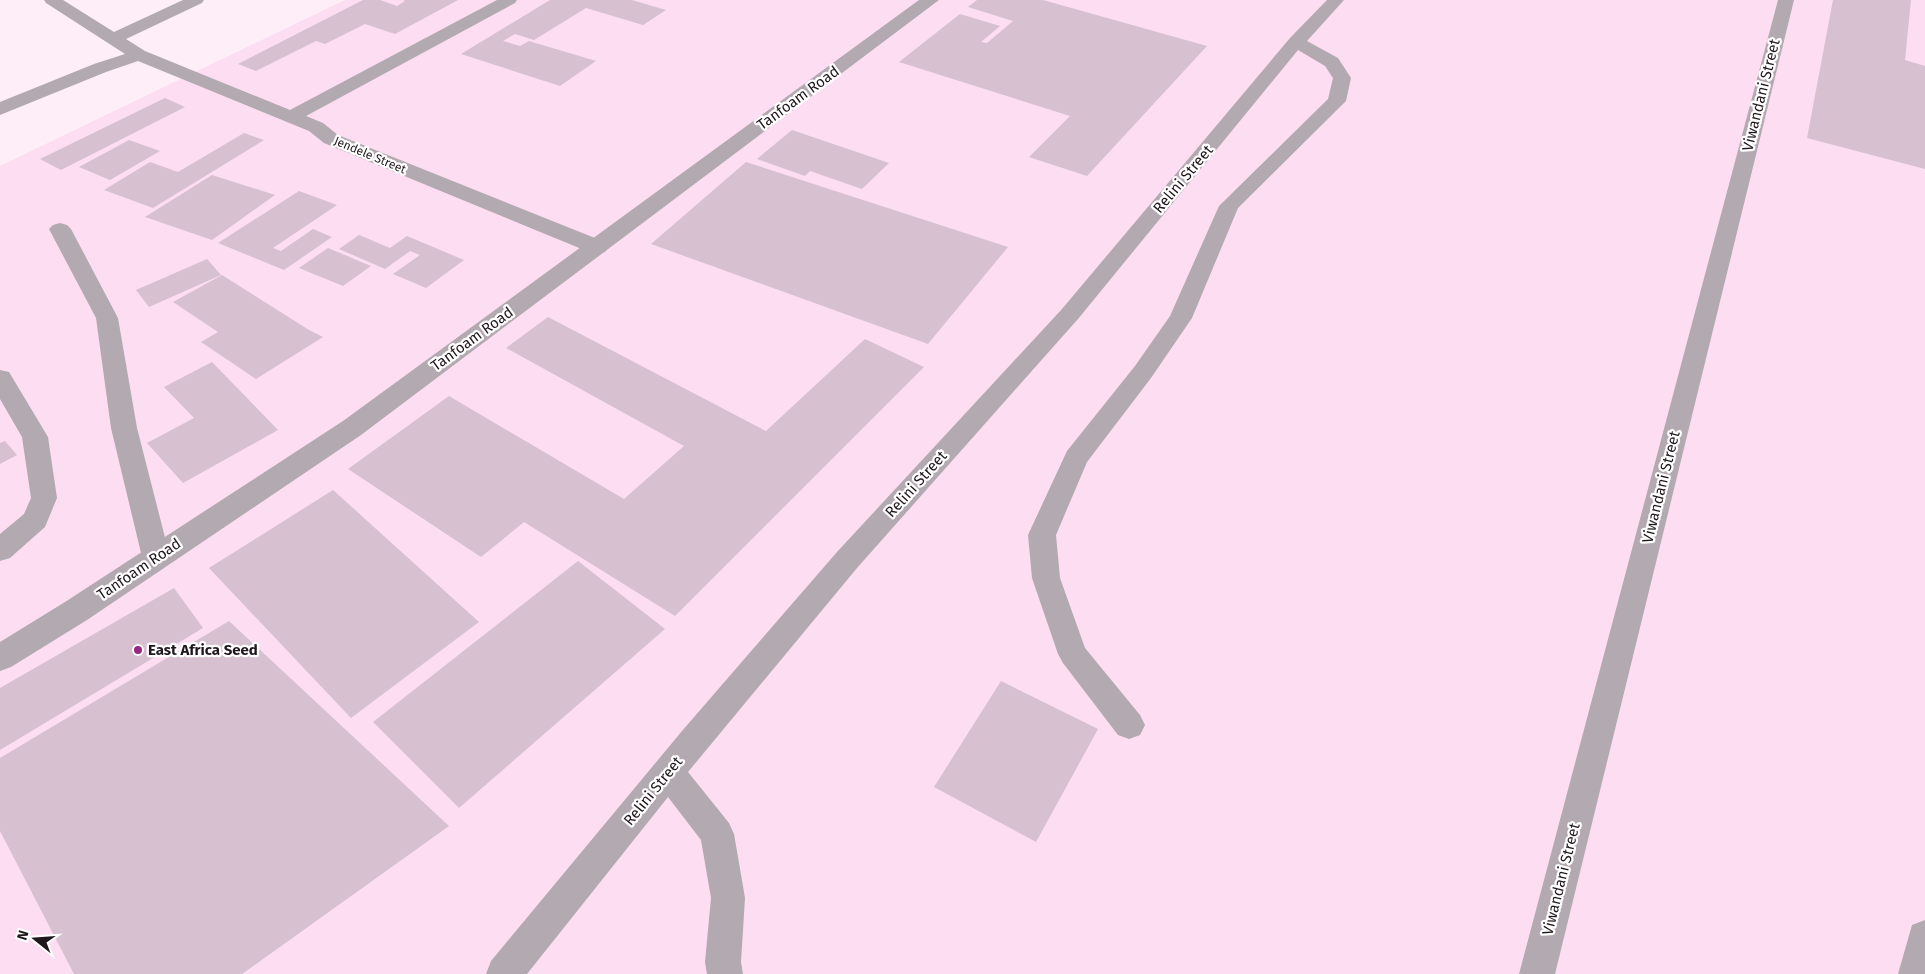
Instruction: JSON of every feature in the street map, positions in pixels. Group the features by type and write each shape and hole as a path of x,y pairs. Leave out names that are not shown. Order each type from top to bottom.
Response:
{"street":[{"name":"Tanfoam Road","path":"0,658 352,428 930,0"}],"lane":[{"name":"Jendele Street","path":"52,0 140,55 316,127 331,139 597,247"},
{"path":"114,38 196,0"},
{"path":"291,117 508,0"},
{"name":"Relini Street","path":"504,974 668,772 847,560 1070,314 1296,42 1336,0"},
{"name":"Viwandani Street","path":"1537,974 1786,0"},
{"path":"1128,724 1073,654 1046,578 1042,535 1076,458 1143,372 1181,318 1229,206 1337,101 1342,78 1332,62 1296,42"},
{"path":"0,108 100,68 140,55"},
{"path":"60,228 107,318 124,428 156,557"},
{"path":"0,378 36,437 44,498 36,520 0,550"},
{"path":"668,772 717,834 728,898 723,962 726,974"},
{"path":"1916,974 1925,938"}],"shaded area":[{"path":"345,0 1925,0 1925,974 0,974 0,166"}],"building":[{"path":"363,0 380,0 397,6 405,1 403,0 458,0 395,34 365,24 325,44 316,41 256,71 238,64"},
{"path":"550,0 632,0 666,10 643,25 586,8 534,40 515,34 503,41 520,46 529,41 596,61 560,86 461,54"},
{"path":"977,0 1043,0 1207,46 1087,176 1029,157 1070,116 899,62 960,14 1000,26 981,42 987,43 1013,21 968,7"},
{"path":"1833,0 1911,0 1905,60 1925,66 1925,169 1807,138"},
{"path":"165,98 185,107 61,170 40,159"},
{"path":"792,130 889,163 862,189 810,171 805,176 757,159"},
{"path":"244,133 264,140 153,208 104,190 150,162 178,172"},
{"path":"129,140 160,151 110,180 79,167"},
{"path":"746,162 1008,247 928,344 651,244"},
{"path":"212,175 275,195 212,240 145,217"},
{"path":"299,191 337,205 273,248 281,251 313,229 332,237 284,270 218,243"},
{"path":"359,235 390,248 407,236 464,260 426,288 393,274 420,255 410,251 385,269 339,249"},
{"path":"328,248 371,266 343,286 299,268"},
{"path":"207,259 221,275 149,307 136,290"},
{"path":"222,275 323,337 256,379 201,342 218,332 173,302"},
{"path":"548,317 766,431 865,339 924,367 675,616 524,522 481,557 348,469 449,396 624,499 684,446 506,348"},
{"path":"212,362 278,430 183,483 147,443 194,418 164,387"},
{"path":"5,441 17,455 0,464 0,443"},
{"path":"333,490 479,622 351,718 209,568"},
{"path":"578,561 665,629 459,808 373,722"},
{"path":"174,588 203,628 0,750 0,688"},
{"path":"229,621 449,826 242,974 74,974 0,831 0,758"},
{"path":"1001,681 1098,729 1036,842 934,787"}],"place":[{"name":"East Africa Seed","path":"138,650"}]}
